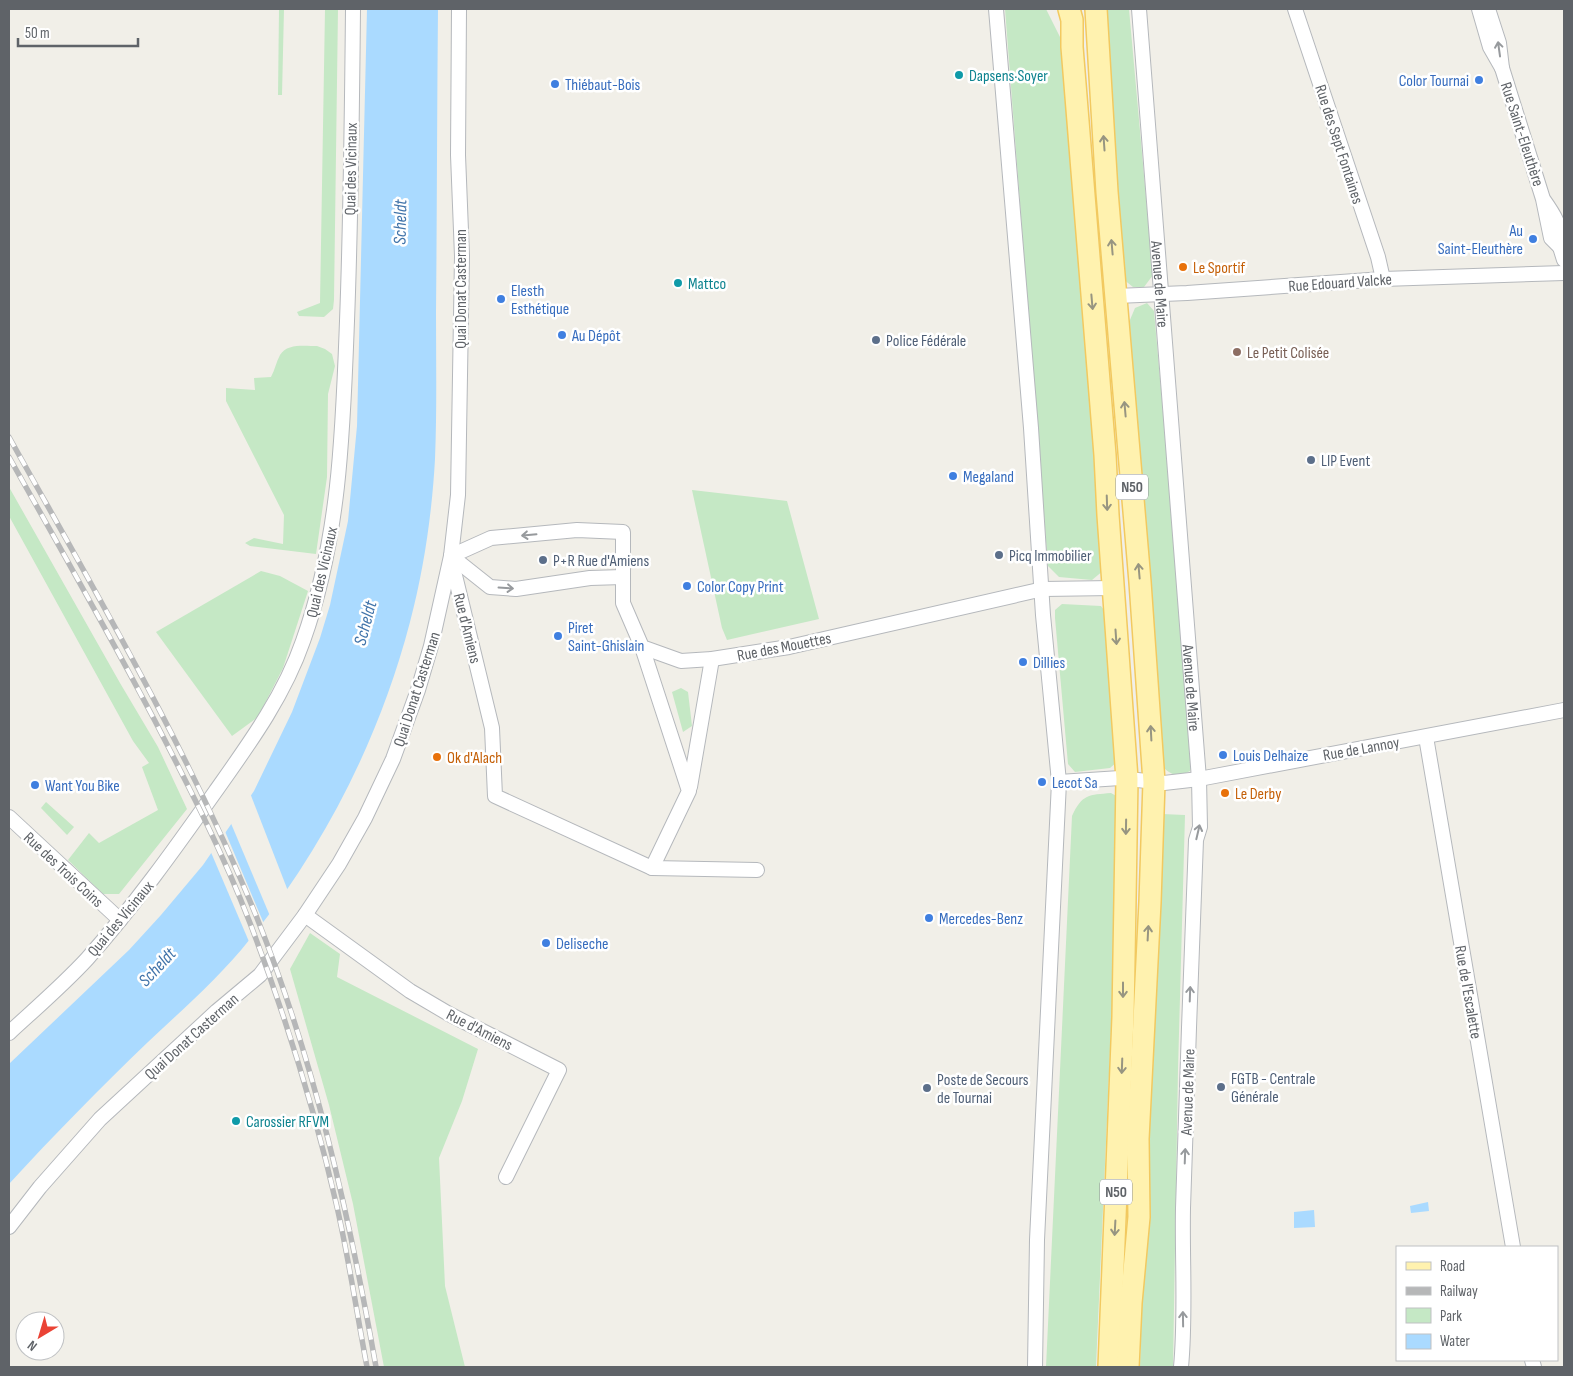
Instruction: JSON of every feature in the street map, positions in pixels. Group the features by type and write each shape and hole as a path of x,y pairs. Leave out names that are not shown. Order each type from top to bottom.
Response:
{"main road":[{"path":"1055,9 1072,47"},
{"name":"N50","path":"1070,9 1105,454 1127,779 1123,1017 1109,1367"},
{"name":"N50","path":"1097,10 1097,47 1154,782 1138,1139 1139,1217 1131,1303 1128,1367"}],"street":[{"name":"Quai des Vicinaux","path":"9,1033 85,962 155,877 252,740 281,693 302,643 323,575 340,466 349,263 353,9"},
{"name":"Quai Donat Casterman","path":"9,1227 40,1187 100,1119 216,1011 260,974 305,915 348,848 365,818 393,759 418,690 428,655 451,556 458,485 462,256 458,155 459,9"},
{"path":"996,9 1043,589 1043,616 1059,782 1037,1230 1035,1367"},
{"name":"Avenue de Maire","path":"1139,9 1199,779 1200,827 1196,840 1188,1033 1182,1256 1184,1339 1181,1367"},
{"name":"Rue des Sept Fontaines","path":"1296,9 1378,257 1383,279"},
{"name":"Rue Saint-Eleuthère","path":"1479,9 1490,47 1502,68"},
{"name":"Rue Saint-Eleuthère","path":"1488,9 1499,43 1502,68 1544,199 1545,214 1551,238 1562,254"},
{"name":"Rue Edouard Valcke","path":"1116,296 1383,279 1564,273"},
{"path":"451,556 491,538 577,530 622,532 624,603 642,647 690,791"},
{"name":"Rue d'Amiens","path":"451,556 490,587 516,589 590,578 623,577"},
{"name":"Rue d'Amiens","path":"451,556 492,728 495,796 652,868 756,870"},
{"path":"1043,589 1113,588"},
{"name":"Rue des Mouettes","path":"642,647 681,661 712,659 789,647 1043,589"},
{"path":"652,868 690,791 712,659"},
{"name":"Rue de Lannoy","path":"1059,782 1127,779 1164,782 1199,779 1564,710"},
{"name":"Rue de l'Escalette","path":"1426,736 1513,1246"},
{"name":"Rue des Trois Coins","path":"9,817 120,920"},
{"name":"Rue d'Amiens","path":"305,915 410,991 449,1014 559,1070 506,1177"}],"green space":[{"path":"279,9 284,9 282,95 278,95"},
{"path":"325,9 338,9 334,300 333,309 324,317 299,316 297,312 320,303"},
{"path":"1005,9 1046,9 1062,41 1104,570 1092,580 1059,577 1048,566"},
{"path":"1108,9 1129,9 1153,275 1144,287 1133,287 1123,279 1105,29"},
{"path":"1147,303 1154,311 1194,760 1190,771 1179,775 1172,774 1163,767 1127,327 1135,308"},
{"path":"297,346 317,346 332,354 335,366 328,394 327,477 316,554 250,546 245,543 254,538 283,544 284,515 226,401 226,388 255,390 254,378 271,377 283,351"},
{"path":"9,487 158,747 187,809 119,894 103,894 68,860 89,833 99,843 158,810 142,767 149,763 133,741 9,516"},
{"path":"692,490 787,501 819,619 727,640 722,628"},
{"path":"261,571 280,576 308,591 283,668 258,717 232,736 156,632"},
{"path":"1062,604 1101,606 1106,613 1118,761 1110,768 1075,772 1068,764 1055,618 1055,610"},
{"path":"681,688 688,692 692,726 683,732 672,692"},
{"path":"1111,793 1118,797 1121,803 1096,1367 1046,1367 1072,816 1079,803 1087,797"},
{"path":"46,802 74,827 67,835 41,808"},
{"path":"1162,814 1185,815 1173,1367 1140,1367 1147,1118"},
{"path":"310,933 340,954 337,977 478,1049 462,1101 439,1158 445,1286 465,1367 384,1367 353,1204 329,1105 290,969"}],"water":[{"name":"Scheldt","path":"367,9 438,9 435,459 432,500 423,561 415,602 398,665 383,707 347,789 326,828 277,903 250,939 226,966 95,1094 9,1184 9,1064 129,950 203,865 254,791 292,712 320,638 330,605 348,521 357,426"},
{"path":"1428,1202 1429,1211 1411,1213 1410,1206"},
{"path":"1314,1210 1315,1227 1294,1228 1294,1212"}],"pier":[{"path":"250,793 288,891 270,916 230,821"},
{"path":"224,829 264,924 250,944 210,850"}],"railway":[{"path":"9,437 172,734 202,795 257,918 278,973 313,1083 342,1196 376,1367"},
{"path":"9,457 155,721 193,795 240,897 287,1028 319,1135 341,1227 367,1367"}],"place":[{"name":"Dapsens·Soyer","path":"959,75"},
{"name":"Color Tournai","path":"1479,80"},
{"name":"Thiébaut-Bois","path":"555,84"},
{"name":"Au Saint-Eleuthère","path":"1533,239"},
{"name":"Le Sportif","path":"1183,267"},
{"name":"Mattco","path":"678,283"},
{"name":"Elesth Esthétique","path":"501,299"},
{"name":"Au Dépôt","path":"562,335"},
{"name":"Police Fédérale","path":"876,340"},
{"name":"Le Petit Colisée","path":"1237,352"},
{"name":"LIP Event","path":"1311,460"},
{"name":"Megaland","path":"953,476"},
{"name":"Picq Immobilier","path":"999,555"},
{"name":"P+R Rue d'Amiens","path":"543,560"},
{"name":"Color Copy Print","path":"687,586"},
{"name":"Piret Saint-Ghislain","path":"558,636"},
{"name":"Dillies","path":"1023,662"},
{"name":"Louis Delhaize","path":"1223,755"},
{"name":"Ok d'Alach","path":"437,757"},
{"name":"Lecot Sa","path":"1042,782"},
{"name":"Want You Bike","path":"35,785"},
{"name":"Le Derby","path":"1225,793"},
{"name":"Mercedes-Benz","path":"929,918"},
{"name":"Deliseche","path":"546,943"},
{"name":"FGTB - Centrale Générale","path":"1221,1087"},
{"name":"Poste de Secours de Tournai","path":"927,1088"},
{"name":"Carossier RFVM","path":"236,1121"}]}
